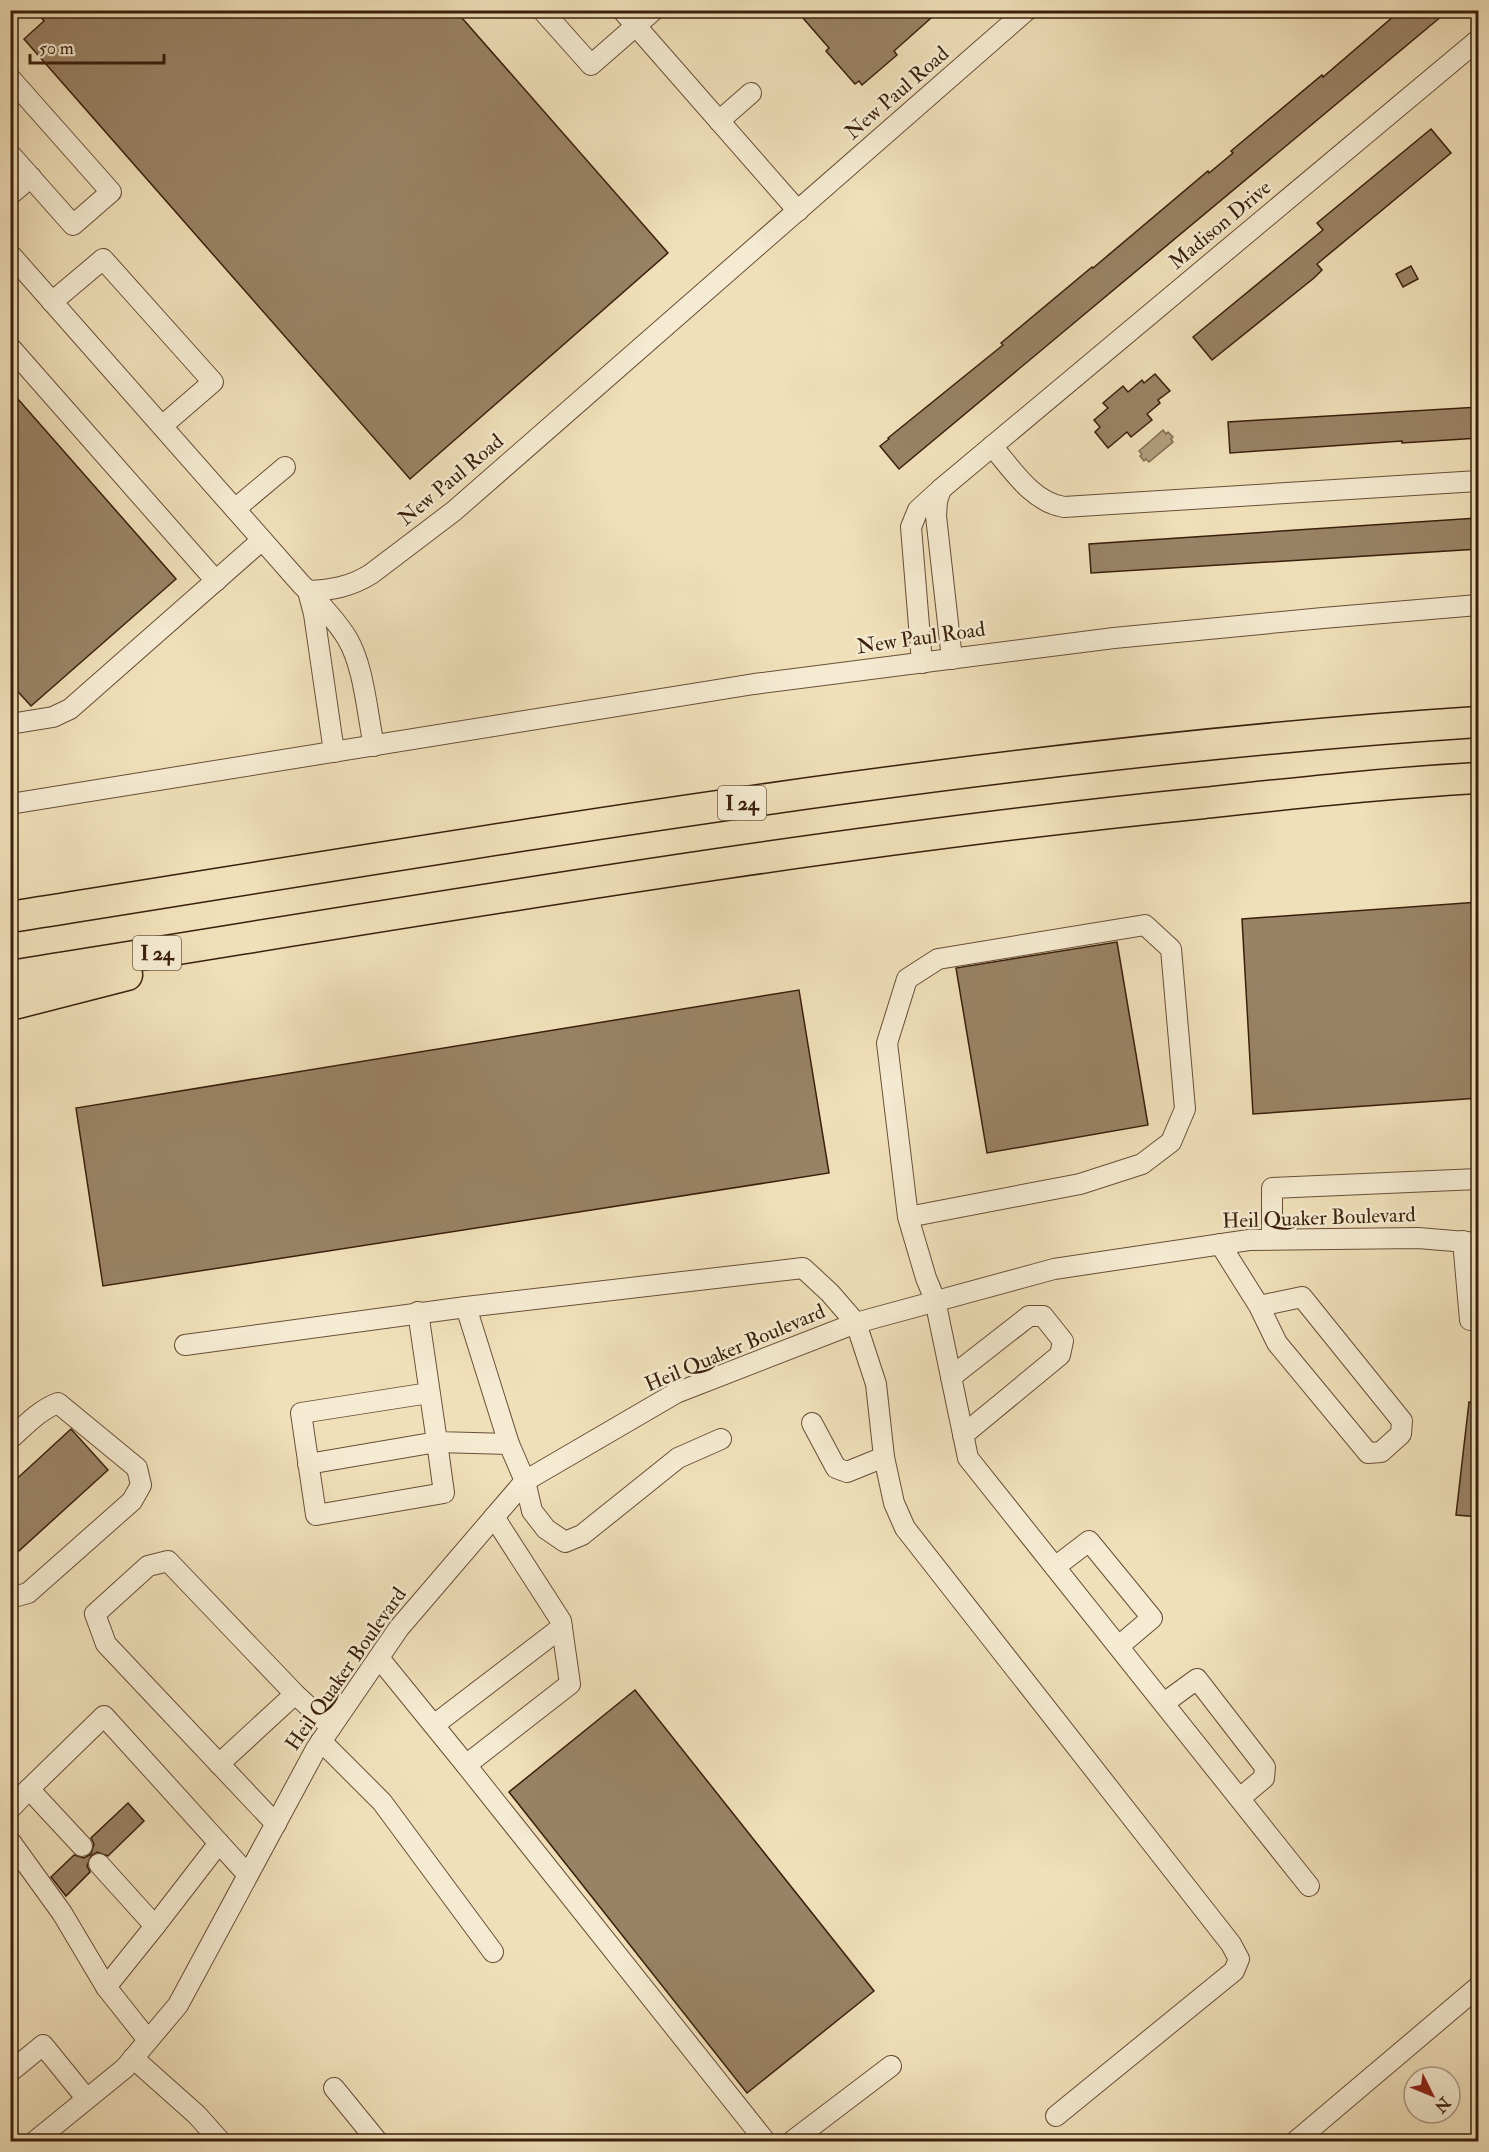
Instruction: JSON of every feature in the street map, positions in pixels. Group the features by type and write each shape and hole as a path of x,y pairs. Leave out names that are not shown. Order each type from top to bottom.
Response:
{"highway":[{"name":"I 24","path":"10,917 904,779 1192,746 1479,722"},
{"name":"I 24","path":"10,976 745,859 1064,817 1398,783 1479,778"},
{"path":"10,1005 303,929"}],"street":[{"path":"542,10 591,65 654,10"},
{"path":"622,10 798,211"},
{"name":"New Paul Road","path":"308,591 337,589 359,581 454,512 1027,10"},
{"name":"Madison Drive","path":"922,663 911,536 913,520 922,506 1479,40"},
{"path":"10,78 111,192 74,225 10,154"},
{"path":"719,121 751,93"},
{"path":"10,195 31,177"},
{"path":"10,254 340,627 352,649 374,746"},
{"path":"52,302 103,259 213,382 162,426"},
{"path":"10,347 216,581"},
{"path":"992,446 1033,493 1046,502 1064,507 1479,482"},
{"path":"235,509 285,467"},
{"path":"941,489 936,516 952,659"},
{"path":"10,724 53,717 69,709 262,540"},
{"path":"915,585 942,582"},
{"path":"308,591 314,614 334,752"},
{"name":"New Paul Road","path":"10,804 754,684 1208,629 1479,605"},
{"path":"908,1217 1080,1184 1142,1164 1171,1142 1185,1109 1172,949 1145,925 938,959 907,979 887,1042 908,1217 935,1300 968,1458 1309,1886"},
{"path":"1272,1239 1272,1188 1479,1179"},
{"name":"Heil Quaker Boulevard","path":"34,2142 125,2068 178,2005 326,1734 399,1628 525,1481 676,1393 856,1323 1054,1269 1249,1240 1418,1238 1471,1242"},
{"path":"1471,1242 1470,1320 1479,1320"},
{"path":"1220,1244 1259,1306 1277,1343 1368,1453 1381,1452 1401,1434 1402,1421 1302,1297 1259,1306"},
{"path":"185,1345 466,1306 803,1268 830,1293 856,1323 876,1384 884,1457 894,1503 905,1528 1231,1944 1239,1959 1234,1971 1056,2116"},
{"path":"466,1306 508,1444 525,1481 532,1511 546,1529 565,1542 582,1535 678,1458 722,1439"},
{"path":"418,1312 444,1494 316,1515 301,1413 429,1393"},
{"path":"951,1377 1029,1316 1043,1316 1063,1341 1060,1355 963,1435"},
{"path":"10,1438 38,1414 58,1403 137,1468 141,1485 132,1501 28,1593 10,1598"},
{"path":"812,1423 836,1468 847,1472 884,1457"},
{"path":"308,1464 437,1442 508,1444"},
{"path":"466,1765 570,1683 561,1621 494,1517"},
{"path":"1055,1567 1089,1541 1146,1610 1152,1618 1119,1646"},
{"path":"276,1824 106,1644 95,1614 148,1566 168,1561 295,1694 382,1802 493,1952"},
{"path":"434,1725 562,1627"},
{"path":"379,1658 766,2142"},
{"path":"1164,1703 1197,1679 1265,1767 1264,1778 1240,1798"},
{"path":"219,1764 295,1694"},
{"path":"10,1809 104,1716 248,1875"},
{"path":"29,1789 82,1846"},
{"path":"10,1841 62,1913 106,1987 148,2040"},
{"path":"106,1987 219,1843"},
{"path":"99,1864 155,1926"},
{"path":"1295,2142 1479,1987"},
{"path":"10,2072 43,2045 86,2098"},
{"path":"133,2058 197,2115 221,2142"},
{"path":"791,2142 891,2066"},
{"path":"334,2088 378,2142"}],"shaded area":[{"path":"1163,430 1173,437 1171,439 1173,442 1149,462 1146,459 1144,461 1139,451"}],"building":[{"path":"35,10 455,10 668,253 410,479 24,39 44,21"},
{"path":"796,10 940,10 894,51 897,55 862,85 859,81 855,84 826,51 829,48"},
{"path":"1401,10 1449,10 899,469 880,446 888,438 1003,345 1001,343 1208,171 1209,173 1233,153 1231,151"},
{"path":"1431,129 1451,153 1317,264 1322,270 1314,278 1212,360 1193,337 1323,230 1317,223"},
{"path":"1411,266 1418,279 1403,287 1396,274"},
{"path":"1155,374 1170,391 1158,400 1160,403 1147,414 1152,420 1131,437 1127,432 1108,448 1095,432 1100,427 1094,420 1108,408 1103,403 1123,386 1128,392 1142,380 1144,383"},
{"path":"10,390 176,579 31,706 10,683"},
{"path":"1479,407 1479,438 1230,453 1228,422"},
{"path":"1477,518 1479,549 1091,573 1089,544"},
{"path":"1479,902 1479,1098 1253,1114 1242,919"},
{"path":"1117,942 1148,1125 987,1153 956,968"},
{"path":"799,990 829,1173 103,1286 76,1108"},
{"path":"1469,1402 1479,1403 1479,1517 1456,1515"},
{"path":"71,1429 108,1470 10,1559 10,1485"},
{"path":"635,1690 874,1991 747,2093 509,1792"},
{"path":"128,1803 144,1821 108,1856 97,1852 91,1856 87,1866 90,1872 66,1896 51,1877 74,1855 84,1858 91,1854 94,1844 91,1838"}]}
